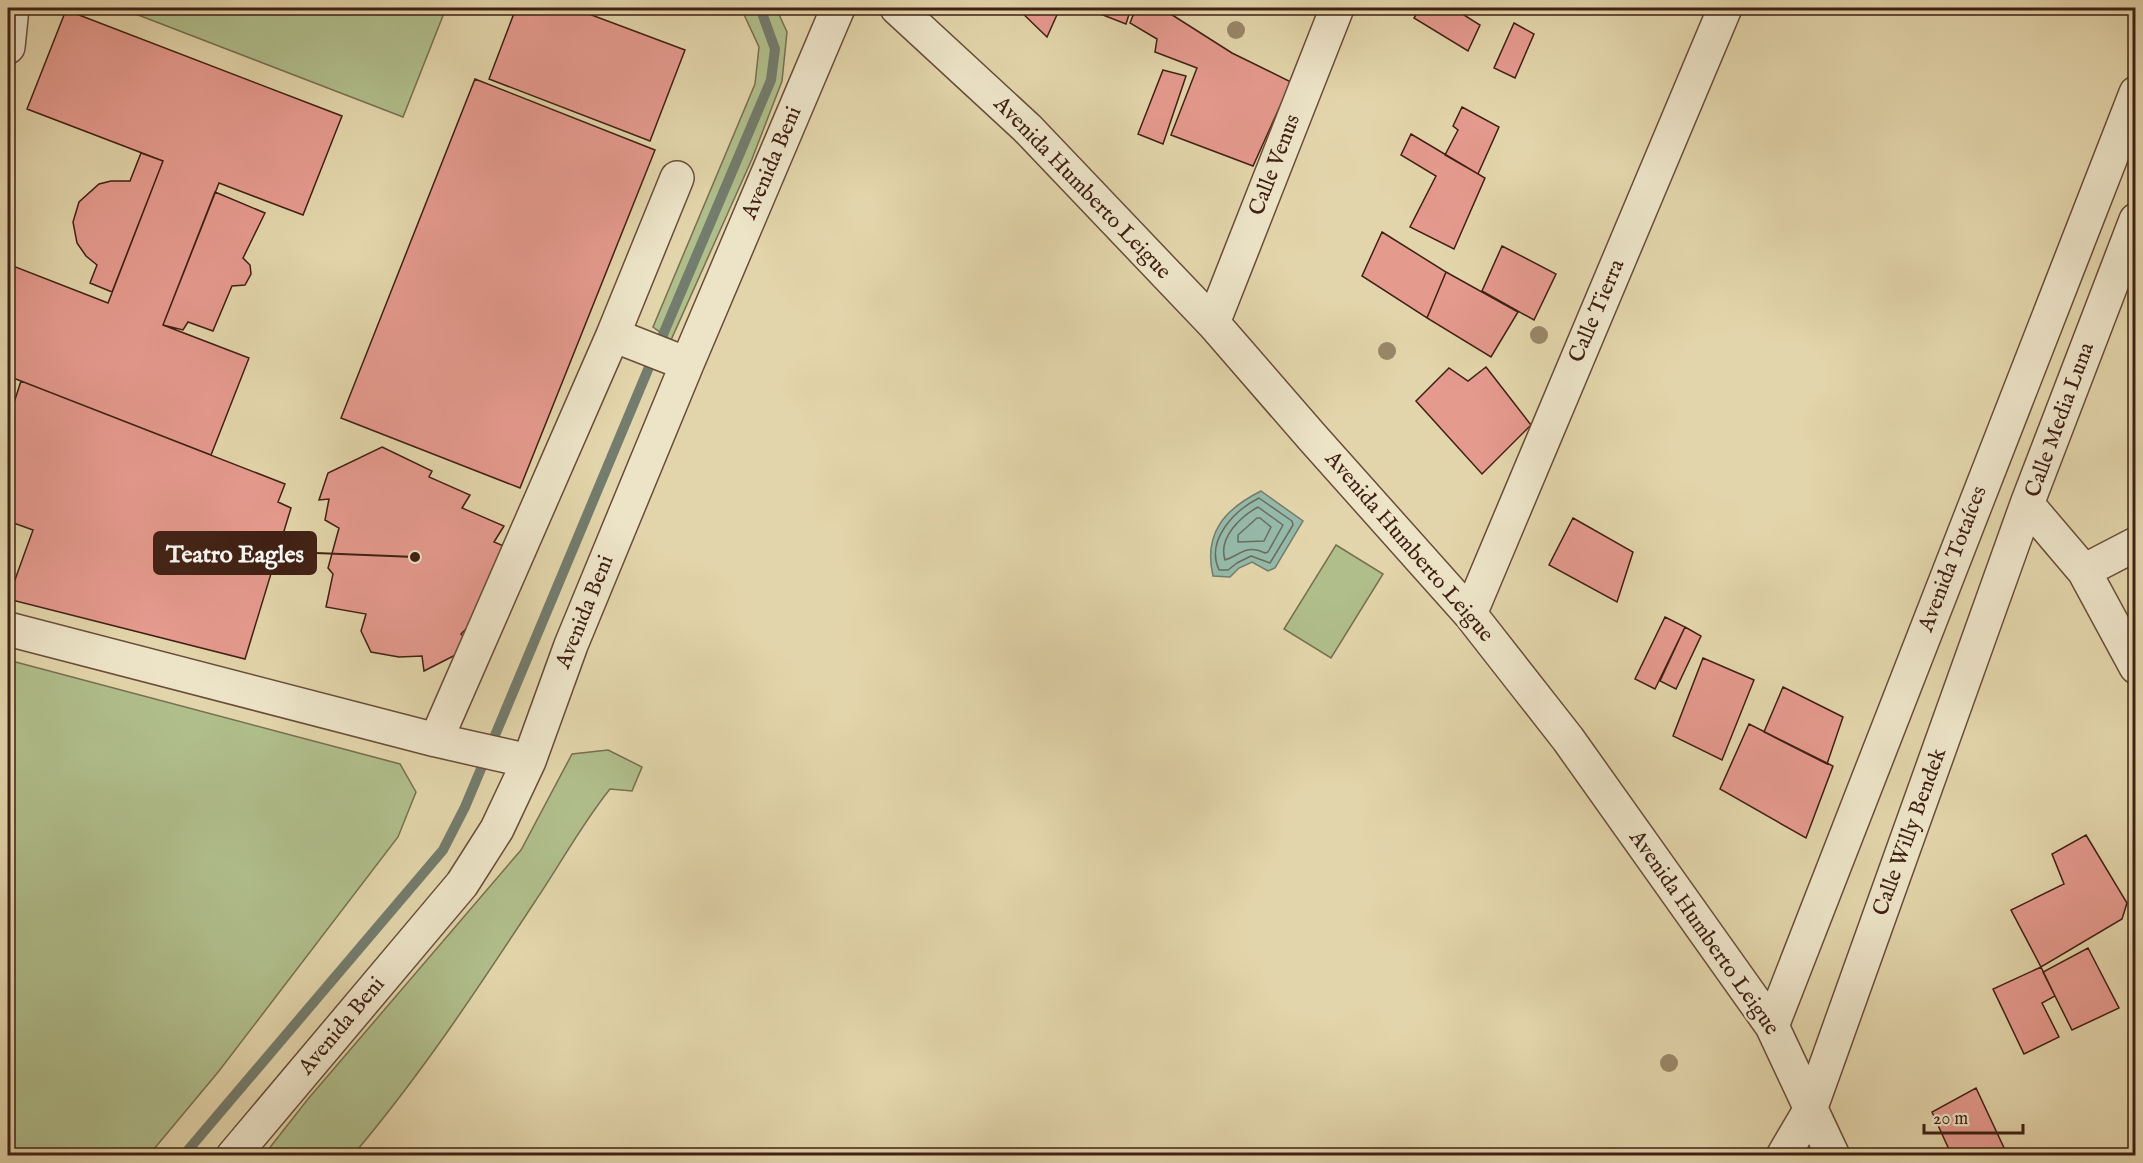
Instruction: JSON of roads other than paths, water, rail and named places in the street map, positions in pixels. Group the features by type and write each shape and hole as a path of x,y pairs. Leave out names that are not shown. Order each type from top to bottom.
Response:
{"street":[{"path":"8,47 12,8"},
{"name":"Avenida Beni","path":"233,1155 462,884 497,830 521,759 838,8"},
{"name":"Avenida Humberto Leigue","path":"897,8 1027,128 1213,323 1470,614 1568,739 1772,1026 1833,1155"},
{"name":"Calle Venus","path":"1213,323 1337,8"},
{"name":"Calle Tierra","path":"1470,614 1725,8"},
{"name":"Avenida Totaíces","path":"1772,1026 2136,93"},
{"path":"438,740 677,178"},
{"name":"Calle Media Luna","path":"2136,220 2027,504 2084,572 2136,667"},
{"path":"612,335 687,364"},
{"name":"Calle Willy Bendek","path":"1783,1155 1810,1110 2027,504"},
{"path":"2084,572 2136,544"},
{"path":"8,629 438,740 521,759"}],"water":[{"path":"1261,491 1303,521 1275,568 1268,571 1252,562 1239,568 1230,577 1213,576 1211,547 1220,524 1227,514"}],"waterway":[{"path":"659,344 771,80 775,49 758,8"},
{"path":"183,1156 443,850 465,807 652,360"}],"place":[{"name":"Teatro Eagles","path":"415,557"}]}
